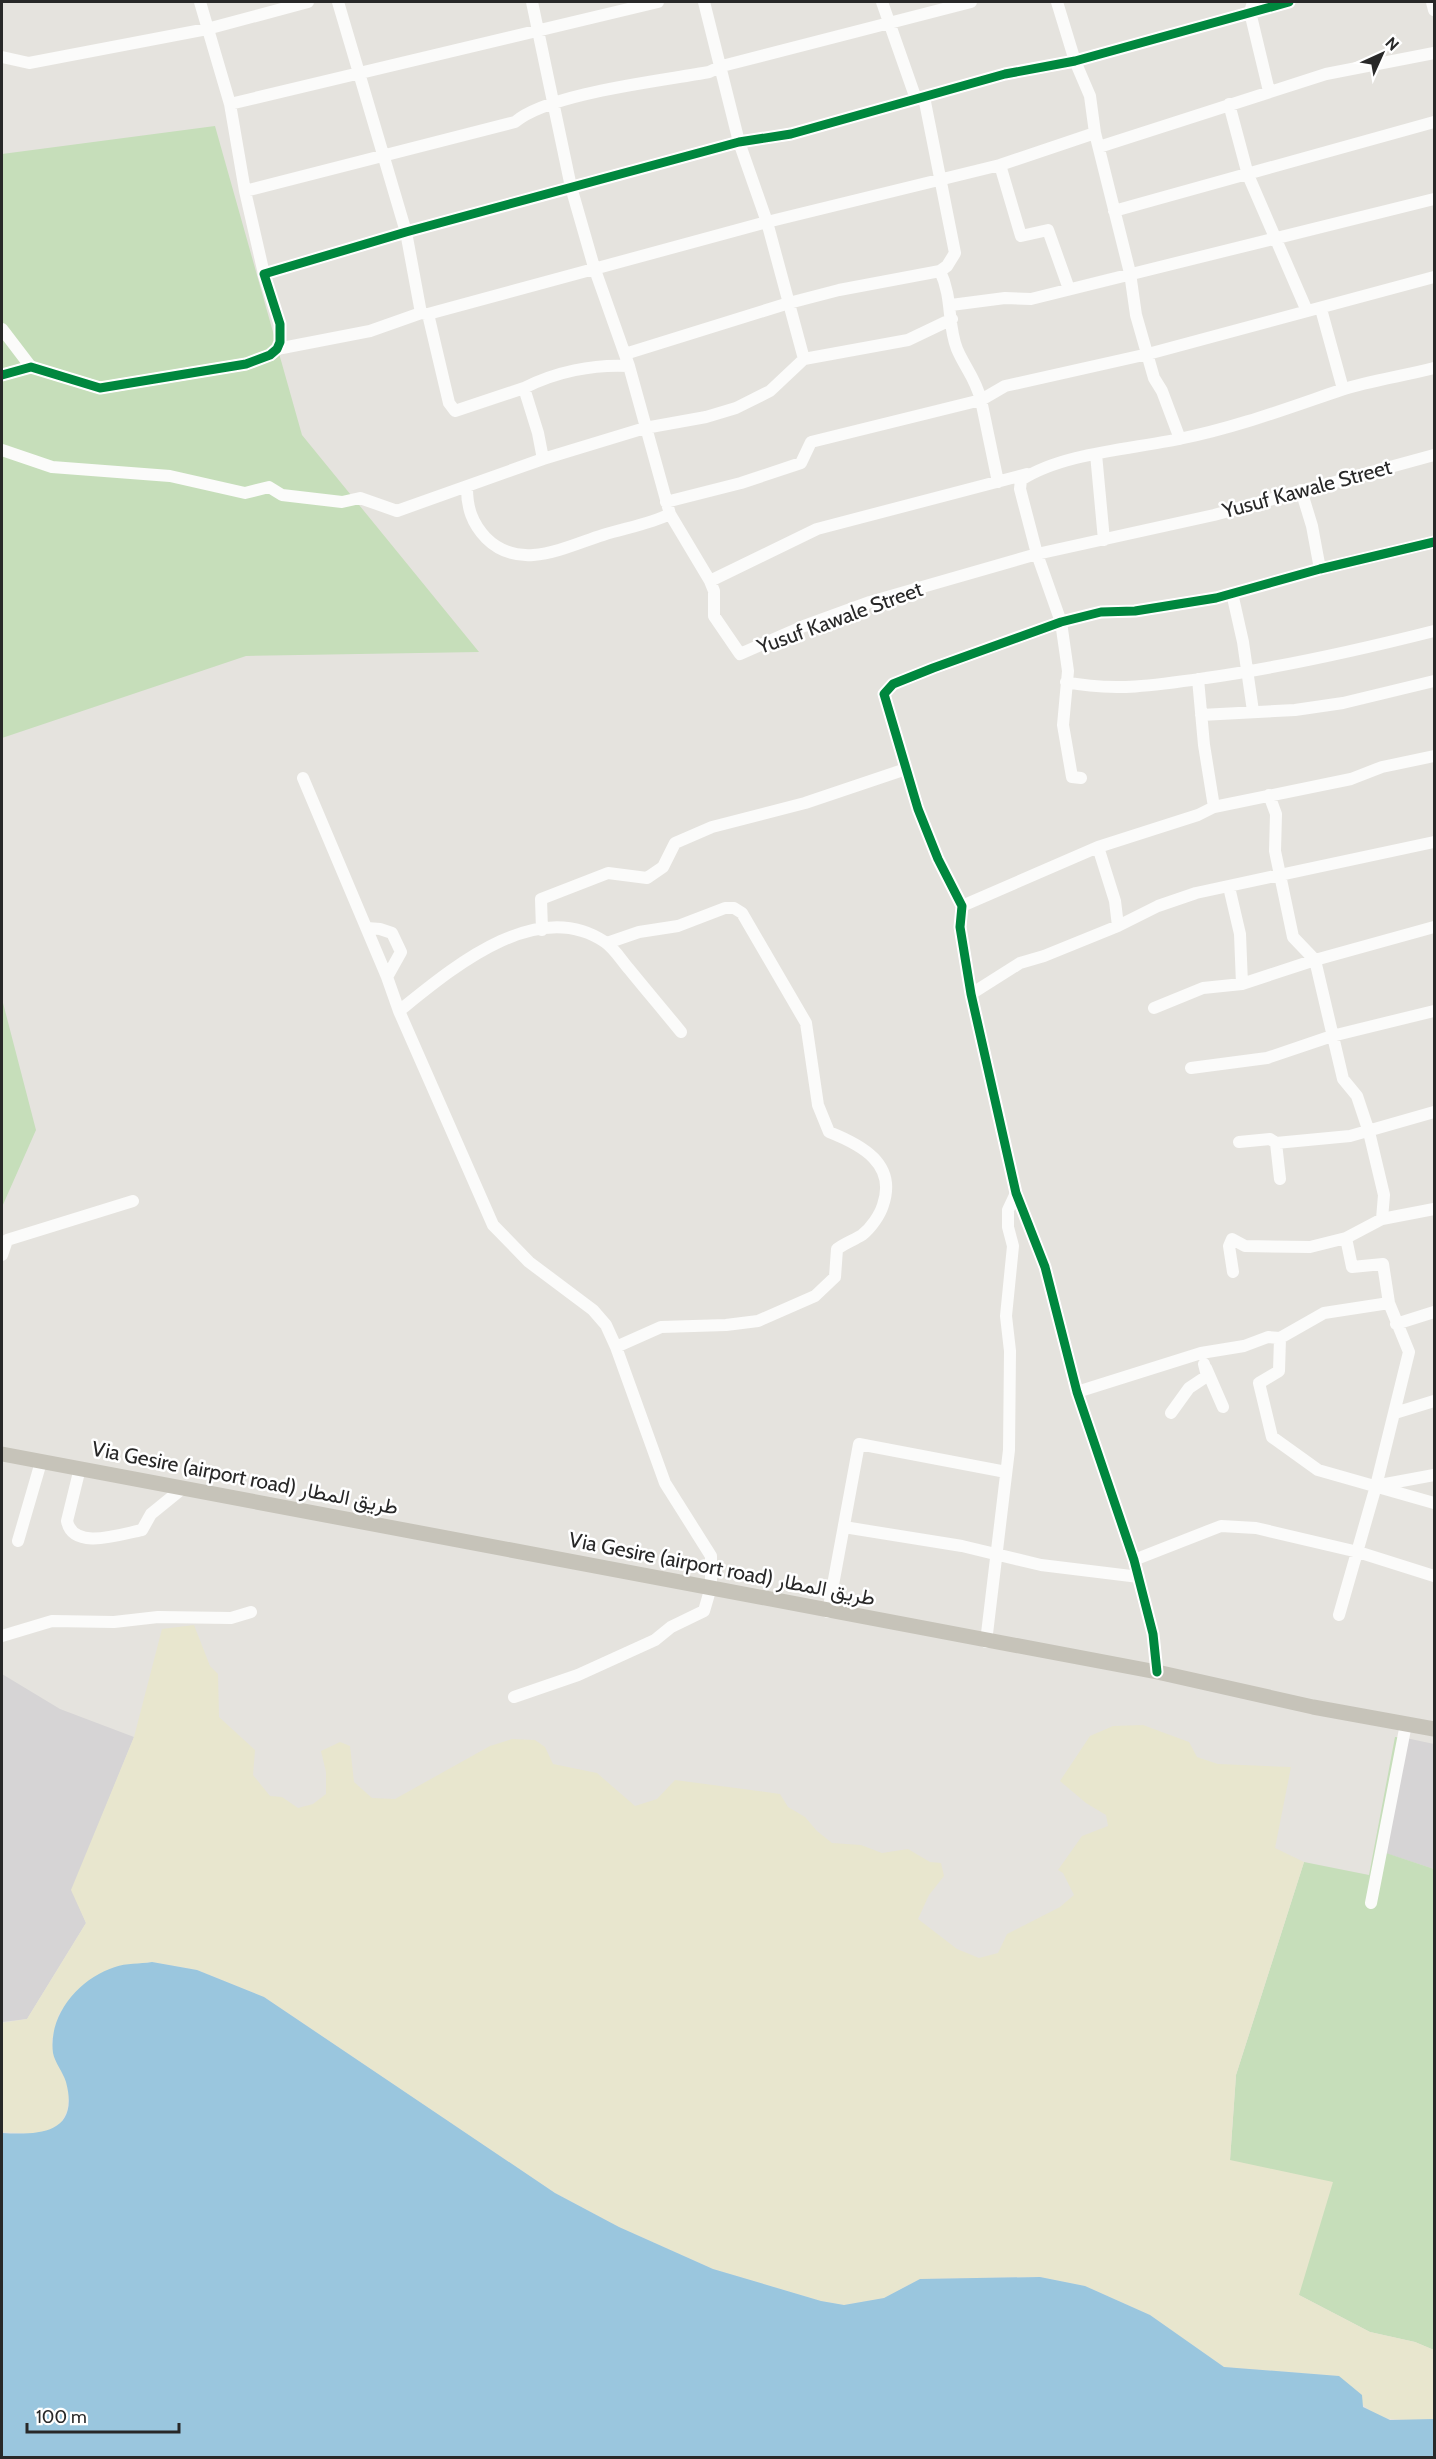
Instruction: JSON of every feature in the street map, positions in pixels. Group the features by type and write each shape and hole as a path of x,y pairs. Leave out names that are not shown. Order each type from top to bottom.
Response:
{"main road":[{"name":"Via Gesire (airport road) طريق المطار","path":"2,1454 711,1587 986,1642 1157,1672 1291,1703 1434,1729"}],"street":[{"path":"200,2 230,104 245,191 264,274 280,324 278,350"},
{"path":"2,57 29,63 207,28 308,2"},
{"path":"338,2 406,232 448,403 454,411 573,370 627,360 789,303 839,290 940,271 947,266 955,253 945,216 942,180 920,98 882,2"},
{"name":"Yusuf Kawale Street","path":"532,2 571,187 594,267 627,360 668,508 710,580 714,591 714,616 740,654 804,626 870,602 1037,554 1214,515 1434,454"},
{"path":"230,104 658,2"},
{"path":"704,2 722,66 739,142 767,222 804,359"},
{"path":"245,191 382,154 515,122 527,112 553,102 709,72 722,66 971,2"},
{"path":"1057,2 1075,61 1090,96 1095,133 1130,273 1136,315 1154,378 1162,391 1180,439"},
{"path":"264,274 406,232 739,142 791,134 1005,74 1075,61 1252,7 1289,2"},
{"path":"1432,2 1434,10"},
{"path":"1252,7 1269,91"},
{"path":"1099,147 1326,74 1434,53"},
{"path":"1229,104 1248,175 1307,311"},
{"path":"1114,211 1434,122"},
{"path":"2,375 30,367 100,388 246,364 278,350 370,331 594,267 1000,165 1095,133"},
{"path":"1000,165 1021,236 1048,230 1069,289"},
{"path":"951,305 1005,298 1031,300 1130,273 1434,199"},
{"path":"940,271 949,290 957,348 975,379 981,400 998,482"},
{"path":"467,488 470,512 482,533 494,545 509,553 530,556 561,550 668,508 801,463 811,442 981,400 1005,386 1148,354 1434,277"},
{"path":"1322,309 1343,389"},
{"path":"2,450 52,467 170,476 244,493 269,488 282,495 342,502 360,498 397,511 467,488 543,459 645,428 706,417 736,408 770,391 804,359 908,340 952,319"},
{"path":"2,329 30,367"},
{"path":"710,580 817,529 1096,454 1180,439 1289,409 1343,389 1434,369"},
{"path":"524,388 538,433 543,459"},
{"path":"1096,454 1104,540"},
{"path":"1031,473 1021,480 1020,489 1037,554 1060,622 1068,671 1063,724 1067,755 1072,777 1081,778"},
{"path":"1302,490 1320,569"},
{"path":"1157,1672 1153,1634 1134,1560 1077,1392 1045,1267 1016,1193 971,994 960,927 962,906 938,859 906,769 884,694 887,688 933,668 1060,622 1101,612 1135,611 1232,593 1434,542"},
{"path":"1232,593 1253,711"},
{"path":"1066,682 1136,688 1198,680 1247,673 1372,647 1434,631"},
{"path":"1198,680 1214,807"},
{"path":"1201,715 1294,710 1343,703 1434,681"},
{"path":"962,906 1098,847 1198,815 1214,807 1351,779 1382,767 1434,756"},
{"path":"542,930 541,899 608,873 647,878 663,867 675,843 712,826 805,803 906,769"},
{"path":"303,778 367,928 399,1011 494,1225 529,1262 593,1310 606,1325 665,1483 711,1556 711,1587 704,1611 671,1627 655,1640 579,1675 514,1697"},
{"path":"1269,795 1276,814 1275,851 1293,938 1315,960 1343,1079 1357,1096 1369,1132 1384,1195 1382,1220"},
{"path":"971,994 1020,963 1118,926 1158,906 1196,893 1434,842"},
{"path":"1098,847 1114,901 1118,926"},
{"path":"1229,887 1240,934 1242,984"},
{"path":"607,943 639,932 678,926 725,908 734,908 742,913 806,1023 818,1105 829,1132 862,1147 878,1162 886,1177 888,1192 881,1213 863,1234 837,1249 835,1277 815,1296 758,1321 726,1325 661,1327 616,1347"},
{"path":"1154,1008 1203,988 1242,984 1315,960 1434,927"},
{"path":"367,928 392,933 401,952 387,977"},
{"path":"399,1011 457,964 513,935 542,930 572,929 607,943 681,1032"},
{"path":"1191,1068 1267,1058 1332,1036 1434,1011"},
{"path":"1239,1142 1270,1139 1276,1143 1369,1132 1434,1112"},
{"path":"1276,1143 1280,1179"},
{"path":"986,1642 1009,1450 1010,1351 1006,1316 1013,1246 1008,1227 1008,1210 1016,1193"},
{"path":"2,1255 8,1240 134,1201"},
{"path":"1233,1272 1228,1246 1232,1239 1245,1245 1310,1247 1346,1238 1382,1220 1434,1209"},
{"path":"1339,1615 1376,1486 1409,1352 1389,1303 1383,1264 1352,1267 1346,1238"},
{"path":"1077,1392 1203,1359 1268,1337 1280,1338 1324,1313 1389,1303"},
{"path":"1396,1324 1434,1312"},
{"path":"1280,1338 1279,1371 1259,1383 1272,1437 1318,1470 1434,1503"},
{"path":"1203,1359 1223,1407"},
{"path":"1172,1413 1189,1388 1207,1376 1203,1359"},
{"path":"1395,1413 1434,1401"},
{"path":"828,1612 859,1444 1006,1472"},
{"path":"18,1541 40,1462"},
{"path":"80,1468 67,1521 69,1529 75,1536 85,1539 142,1530 151,1514 183,1488"},
{"path":"1376,1486 1434,1475"},
{"path":"1134,1560 1221,1526 1256,1528 1358,1552 1434,1576"},
{"path":"844,1527 997,1554 1041,1565 1139,1577"},
{"path":"2,1636 52,1621 114,1622 158,1617 231,1618 251,1612"},
{"path":"1371,1903 1406,1724"}],"shaded area":[{"path":"2,1674 60,1709 134,1737 72,1890 86,1923 27,2019 2,2022"},
{"path":"1406,1738 1434,1744 1434,1869 1382,1852"}],"green space":[{"path":"215,126 302,435 479,652 246,656 2,738 2,154"},
{"path":"2,999 36,1130 2,1207"},
{"path":"1395,1737 1406,1738 1383,1852 1434,1869 1434,2350 1415,2342 1370,2332 1299,2295 1230,2160 1236,2075 1304,1862 1369,1875"}],"sand":[{"path":"194,1625 210,1666 218,1674 219,1717 255,1750 253,1775 270,1796 282,1797 298,1808 313,1804 326,1794 326,1772 321,1751 340,1742 350,1746 354,1782 372,1798 395,1799 490,1746 512,1739 535,1740 545,1747 553,1764 597,1773 635,1806 657,1799 675,1780 780,1794 788,1807 805,1817 832,1843 861,1845 882,1853 908,1849 930,1862 941,1863 944,1876 929,1895 918,1919 957,1949 979,1958 998,1953 1007,1934 1060,1907 1074,1895 1063,1873 1058,1870 1082,1836 1108,1826 1106,1815 1086,1803 1060,1781 1090,1736 1113,1726 1143,1725 1189,1742 1197,1757 1218,1764 1291,1767 1275,1848 1304,1862 1236,2075 1230,2160 1333,2182 1299,2295 1370,2332 1415,2342 1434,2350 1434,2419 1400,2420 1379,2416 1361,2402 1339,2376 1224,2367 1150,2315 1085,2286 1040,2277 920,2279 884,2298 844,2305 821,2301 713,2269 619,2227 555,2193 264,1997 197,1970 152,1962 116,1967 70,1999 59,2014 52,2040 54,2056 66,2080 69,2096 67,2111 60,2125 38,2134 2,2132 2,2023 27,2019 86,1923 71,1890 134,1737 162,1629"}],"water":[{"path":"152,1962 197,1970 264,1997 555,2193 619,2227 713,2269 821,2301 844,2305 884,2298 920,2279 1040,2277 1085,2286 1150,2315 1224,2367 1339,2376 1362,2395 1363,2407 1390,2420 1434,2419 1434,2457 2,2457 2,2133 42,2131 62,2122 67,2112 69,2099 66,2082 53,2053 53,2039 61,2012 79,1989 102,1972 128,1964"}],"cycle path":[{"path":"2,375 31,367 100,388 246,364 270,355 277,349 280,342 280,324 264,274 406,232 739,142 791,134 1005,74 1075,61 1289,2"},
{"path":"1157,1672 1153,1634 1134,1560 1077,1392 1045,1267 1016,1193 971,994 960,927 962,906 938,859 918,809 884,694 893,684 1061,622 1101,612 1135,611 1216,598 1320,569 1434,542"}]}
